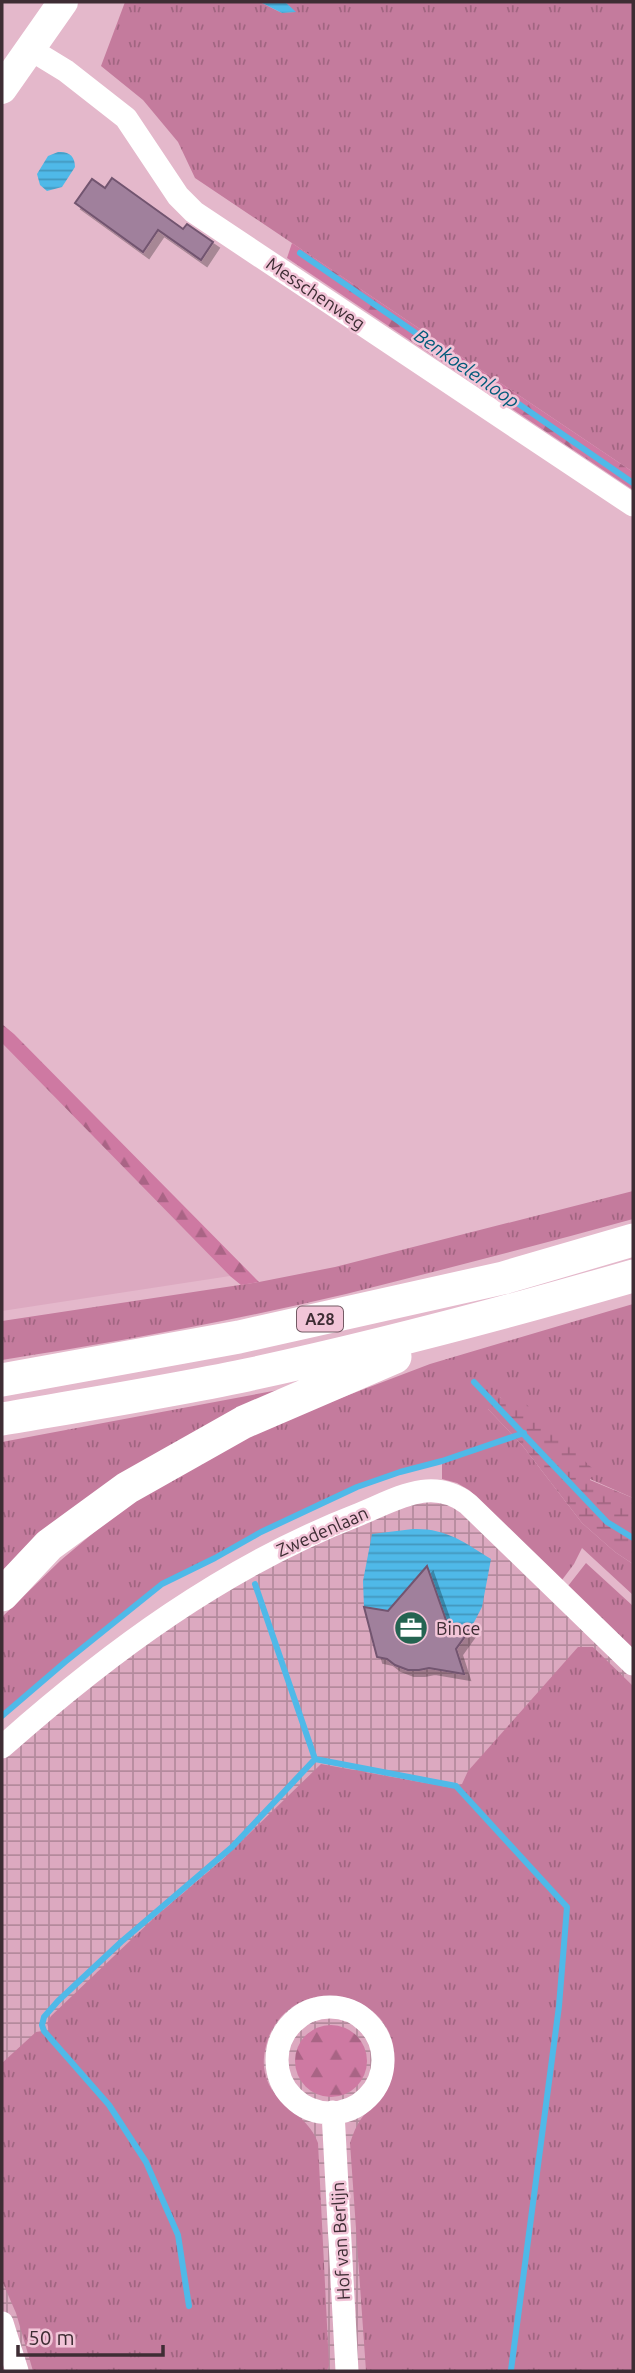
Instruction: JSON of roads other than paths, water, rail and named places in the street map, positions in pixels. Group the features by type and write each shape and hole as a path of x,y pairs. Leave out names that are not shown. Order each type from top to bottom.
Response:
{"highway":[{"name":"A28","path":"2,1380 266,1332 503,1278 633,1240"},
{"name":"A28","path":"2,1419 245,1375 484,1319 633,1276"},
{"name":"A28","path":"2,1595 49,1545 127,1488 244,1422 484,1319"}],"main road":[{"path":"2,89 63,2"}],"street":[{"name":"Messchenweg","path":"30,48 66,71 126,118 178,196 194,212 633,505"},
{"name":"Zwedenlaan","path":"2,1747 54,1701 201,1593 259,1560 326,1527 415,1492 427,1490 447,1491 468,1504 633,1664"},
{"path":"317,2008 349,2010 363,2019 374,2031 381,2047 383,2063 379,2080 370,2094 358,2104 341,2112 333,2112 322,2112 304,2106 290,2095 280,2080 276,2062 279,2043 288,2027 301,2014 317,2008"},
{"name":"Hof van Berlijn","path":"333,2112 346,2371"},
{"path":"2,2323 16,2371"}],"water":[{"path":"260,2 285,2 296,12 282,13"},
{"path":"58,152 71,155 75,167 62,187 47,191 40,185 37,174 48,156"},
{"path":"413,1529 445,1534 491,1559 482,1607 471,1628 364,1607 363,1581 372,1534"}],"waterway":[{"name":"Benkoelenloop","path":"300,253 633,483"},
{"path":"474,1382 607,1522 633,1538"},
{"path":"2,1716 162,1584 261,1532 357,1487 524,1433"},
{"path":"255,1584 315,1759 456,1786 567,1907 559,2006 511,2370"},
{"path":"189,2306 178,2235 146,2162 109,2105 44,2031 42,2025 44,2017 58,2001 121,1942 232,1847 315,1759"}],"place":[{"name":"Bince","path":"411,1628"}]}
